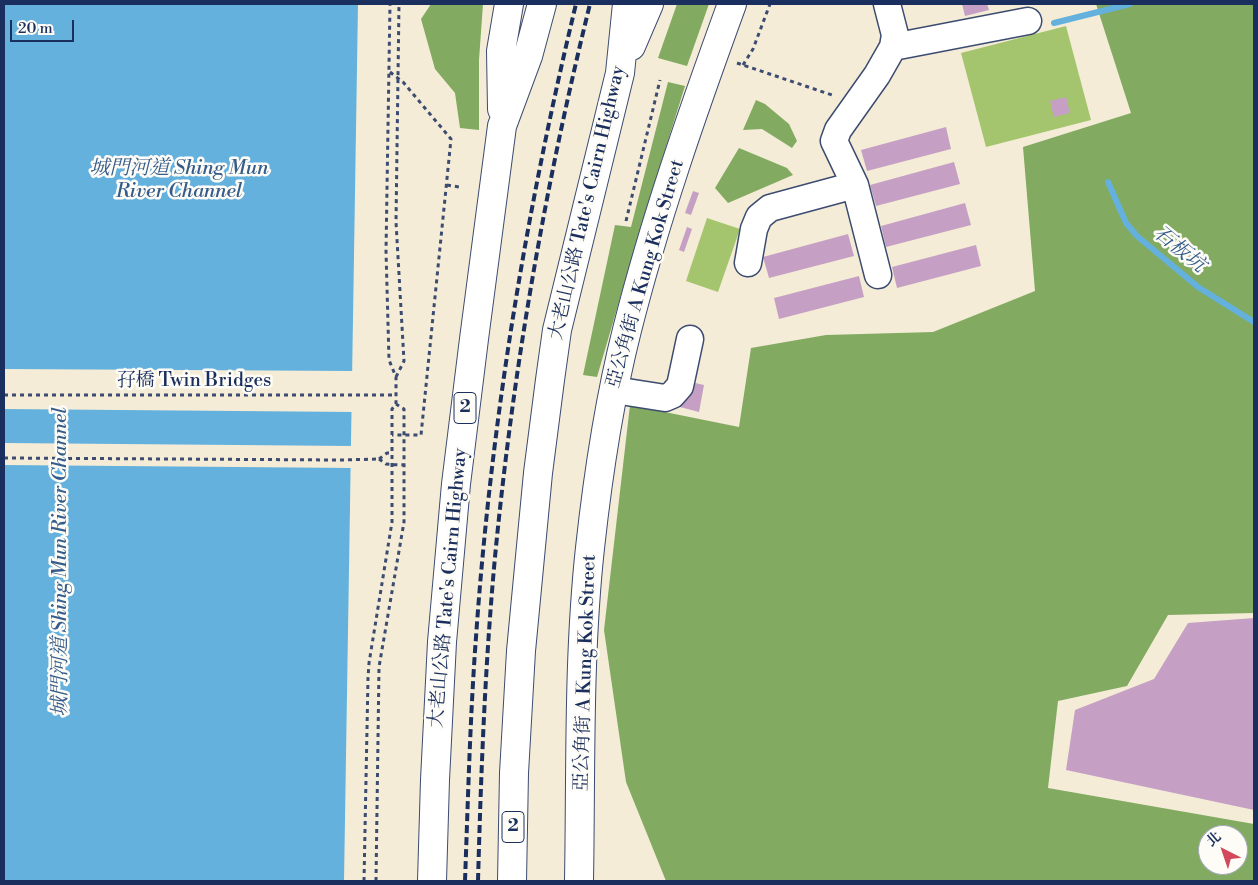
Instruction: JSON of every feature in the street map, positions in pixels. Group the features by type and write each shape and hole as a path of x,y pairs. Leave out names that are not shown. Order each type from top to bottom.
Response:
{"main road":[{"path":"502,126 501,51 508,4"},
{"name":"大老山公路 Tate's Cairn Highway","path":"432,881 442,642 449,552 474,339 502,126 528,56 542,4"},
{"name":"大老山公路 Tate's Cairn Highway","path":"512,881 514,773 521,652 548,390 557,330 620,73 627,4"},
{"path":"620,73 649,4"},
{"name":"亞公角街 A Kung Kok Street","path":"580,881 583,630 589,557 597,494 614,390 627,330 652,239 677,160 732,4"}],"street":[{"path":"878,275 855,185 834,141 838,130 877,75 893,47 895,35 887,4"},
{"path":"893,47 1028,21"},
{"path":"748,263 754,229 759,217 770,208 855,185"},
{"path":"614,390 665,398 672,395 680,386 690,339"}],"path":[{"path":"364,881 369,663 392,522 392,409 396,404 396,377 389,360 386,272 390,4"},
{"path":"396,377 404,361 396,222 399,4"},
{"path":"743,65 753,49 770,4"},
{"path":"730,60 826,94 858,101"},
{"path":"389,72 403,82 451,139 421,435 392,435"},
{"path":"626,221 660,80"},
{"path":"446,184 459,187"},
{"name":"孖橋 Twin Bridges","path":"4,395 396,395"},
{"path":"376,881 379,667 404,522 404,409 396,404"},
{"path":"4,458 330,460 379,459 387,453 392,453"},
{"path":"379,459 386,464 404,465"}],"green space":[{"path":"431,4 483,4 479,60 479,130 460,128 455,93 435,69 421,19"},
{"path":"677,4 709,4 687,66 658,58"},
{"path":"1096,4 1254,4 1254,613 1168,615 1127,686 1058,701 1048,788 1254,824 1254,881 666,881 626,782 604,630 630,405 739,427 751,348 826,335 933,332 1035,291 1023,147 1131,113"},
{"path":"1066,26 1091,120 986,147 961,53"},
{"path":"668,82 685,86 597,377 583,375 615,225 631,227"},
{"path":"756,100 765,104 789,124 797,141 792,148 762,129 743,130"},
{"path":"739,148 787,168 793,175 728,203 715,188"},
{"path":"707,218 740,229 718,292 686,281"}],"water":[{"name":"城門河道 Shing Mun River Channel","path":"4,4 358,4 344,881 4,881"}],"pier":[{"path":"4,369 354,371 354,412 4,409"},
{"path":"4,443 353,446 353,468 4,465"}],"building":[{"path":"962,4 987,4 989,10 965,16"},
{"path":"1066,97 1070,113 1054,117 1050,101"},
{"path":"946,127 951,149 867,171 861,150"},
{"path":"954,162 960,184 876,206 870,185"},
{"path":"693,191 699,193 691,215 685,213"},
{"path":"965,203 971,225 886,247 881,226"},
{"path":"687,227 692,229 684,252 679,250"},
{"path":"848,234 854,256 769,278 763,257"},
{"path":"976,245 981,266 897,288 892,267"},
{"path":"859,276 864,297 779,319 774,298"},
{"path":"686,381 704,385 699,412 680,407"},
{"path":"1254,618 1254,810 1066,770 1075,710 1154,679 1188,623"}],"waterway":[{"path":"1054,23 1130,4"},
{"name":"石板坑","path":"1108,182 1126,223 1137,236 1198,287 1254,322"}],"railway":[{"path":"465,881 474,667 483,557 501,397 526,239 541,160 576,4"},
{"path":"478,881 489,638 502,487 532,279 559,141 590,4"}]}
